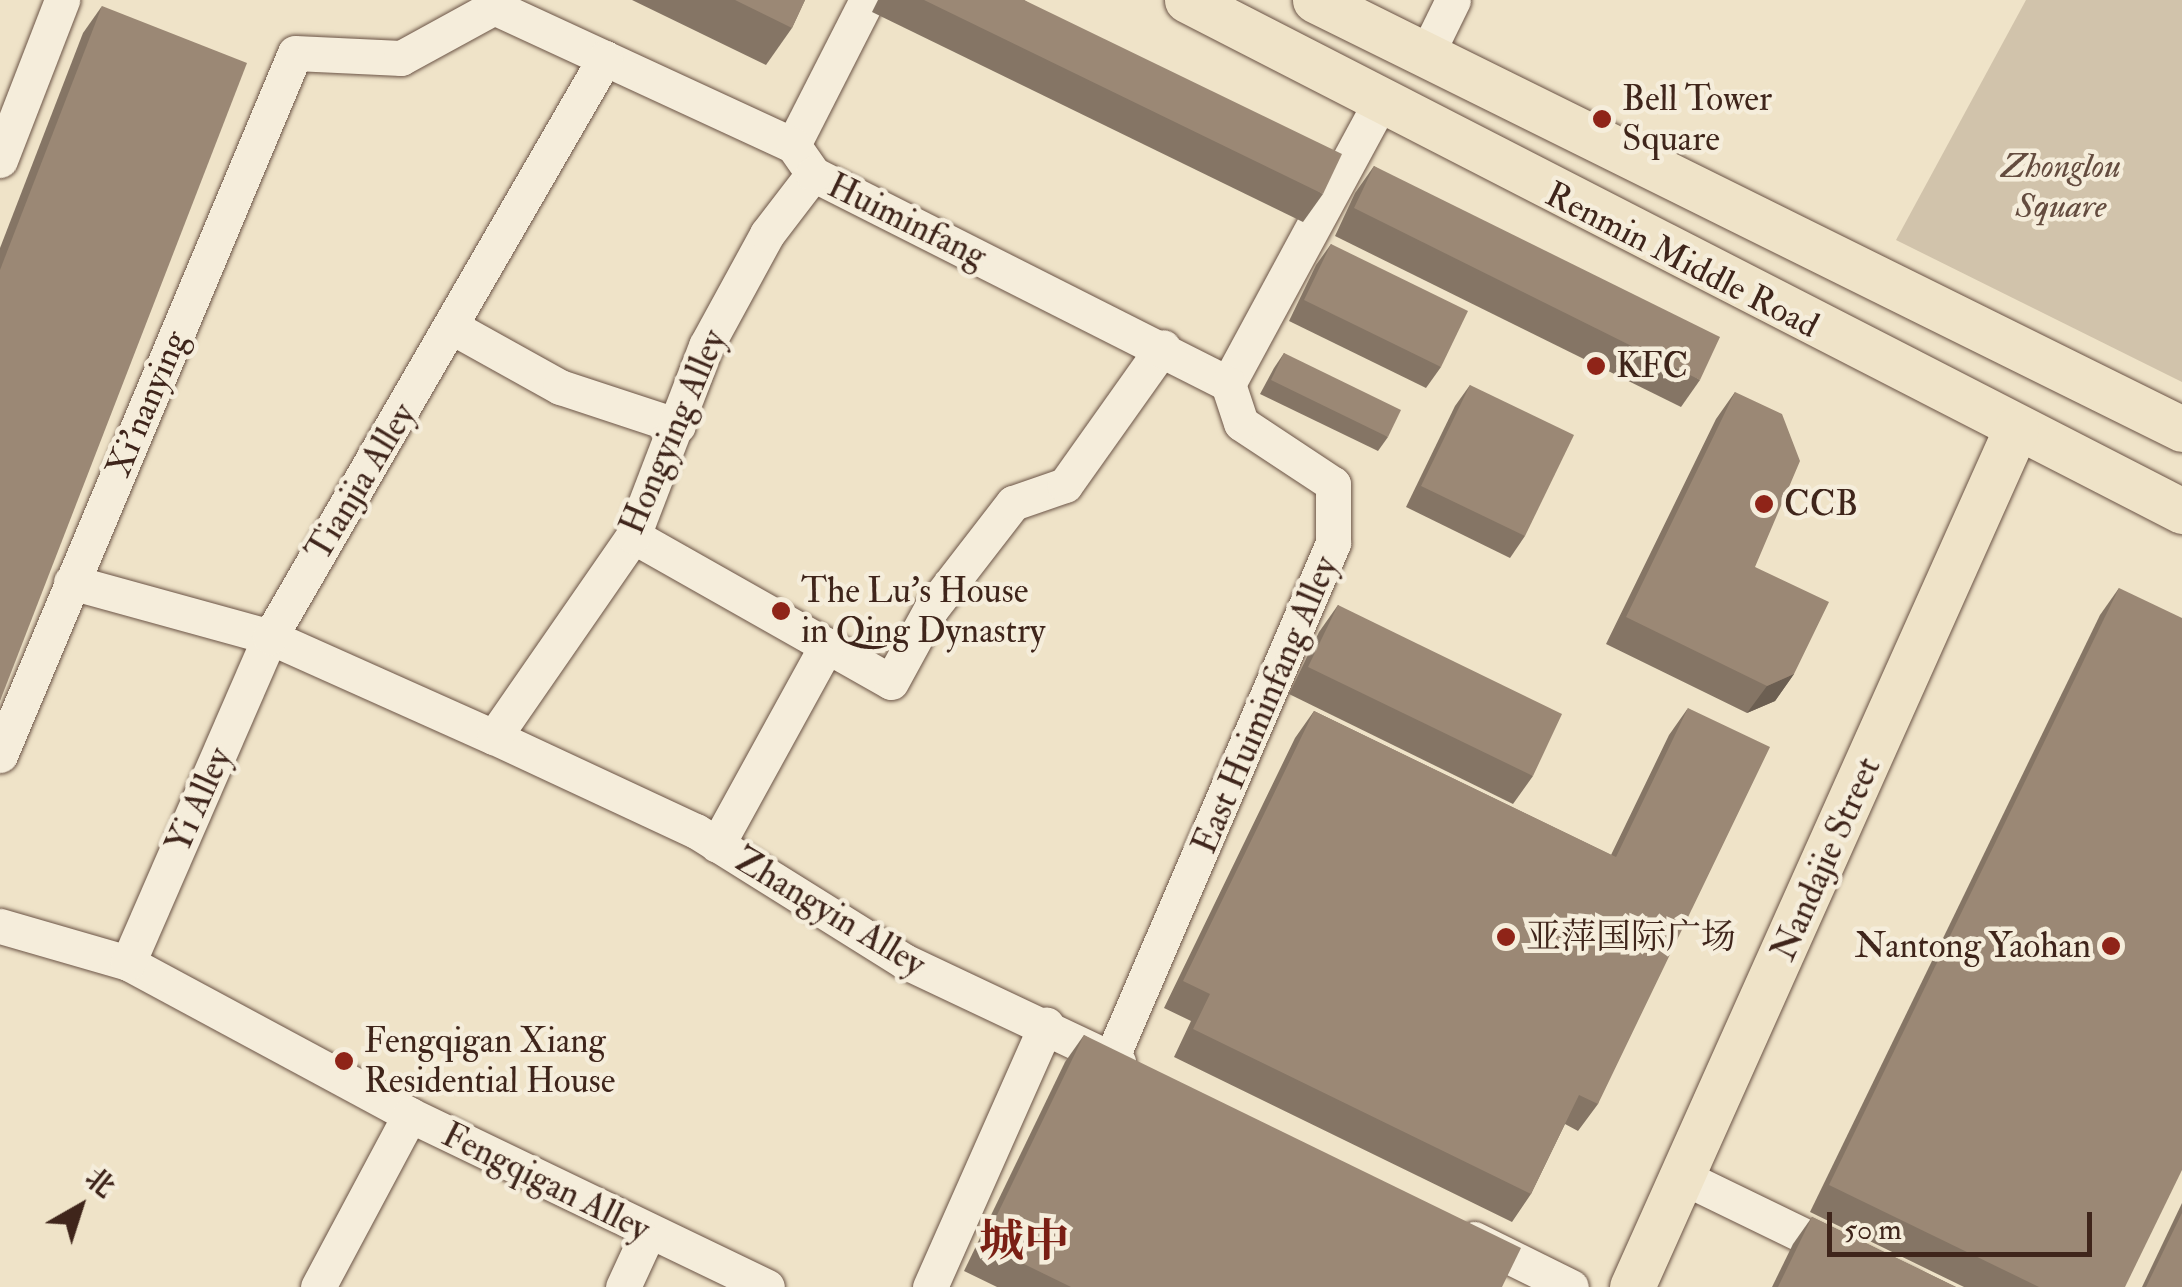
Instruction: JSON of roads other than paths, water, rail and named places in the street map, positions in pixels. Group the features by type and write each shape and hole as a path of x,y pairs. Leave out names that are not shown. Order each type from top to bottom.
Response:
{"main road":[{"name":"Renmin Middle Road","path":"1187,0 2182,511"},
{"name":"Renmin Middle Road","path":"1315,0 2182,428"},
{"name":"Nandajie Street","path":"1632,1287 2016,429"}],"street":[{"path":"0,160 62,0"},
{"name":"Hongying Alley","path":"494,737 633,536 706,346 803,159 867,0"},
{"path":"1426,56 1453,0"},
{"name":"Huiminfang","path":"295,53 401,58 494,6 803,159 1228,384"},
{"name":"Xi'nanying","path":"0,755 295,53"},
{"name":"Tianjia Alley","path":"270,637 605,58"},
{"path":"1228,384 1380,101"},
{"path":"452,327 560,387 678,426"},
{"path":"633,536 891,682 932,609 1013,503 1065,484 1163,347"},
{"name":"East Huiminfang Alley","path":"1110,1059 1333,543 1333,484 1241,422 1228,384"},
{"name":"Zhangyin Alley","path":"71,582 270,637 494,737 717,845 904,961 1046,1025 1146,1076"},
{"name":"Yi Alley","path":"128,964 270,637"},
{"path":"717,845 827,646"},
{"name":"Fengqigan Alley","path":"0,926 128,964 410,1115 648,1233 767,1287"},
{"path":"930,1287 1046,1025"},
{"path":"318,1287 410,1115"},
{"path":"1683,1177 1910,1287"},
{"path":"1447,1226 1572,1287"},
{"path":"623,1287 648,1233"}],"place":[{"name":"Bell Tower Square","path":"1602,119"},
{"name":"KFC","path":"1596,366"},
{"name":"CCB","path":"1764,504"},
{"name":"The Lu's House in Qing Dynastry","path":"781,611"},
{"name":"亚萍国际广场","path":"1506,937"},
{"name":"Nantong Yaohan","path":"2111,946"},
{"name":"Fengqigan Xiang Residential House","path":"344,1061"}],"district":[{"name":"城中","path":"1024,1243"}],"park label":[{"name":"Zhonglou Square","path":"2061,186"}]}
